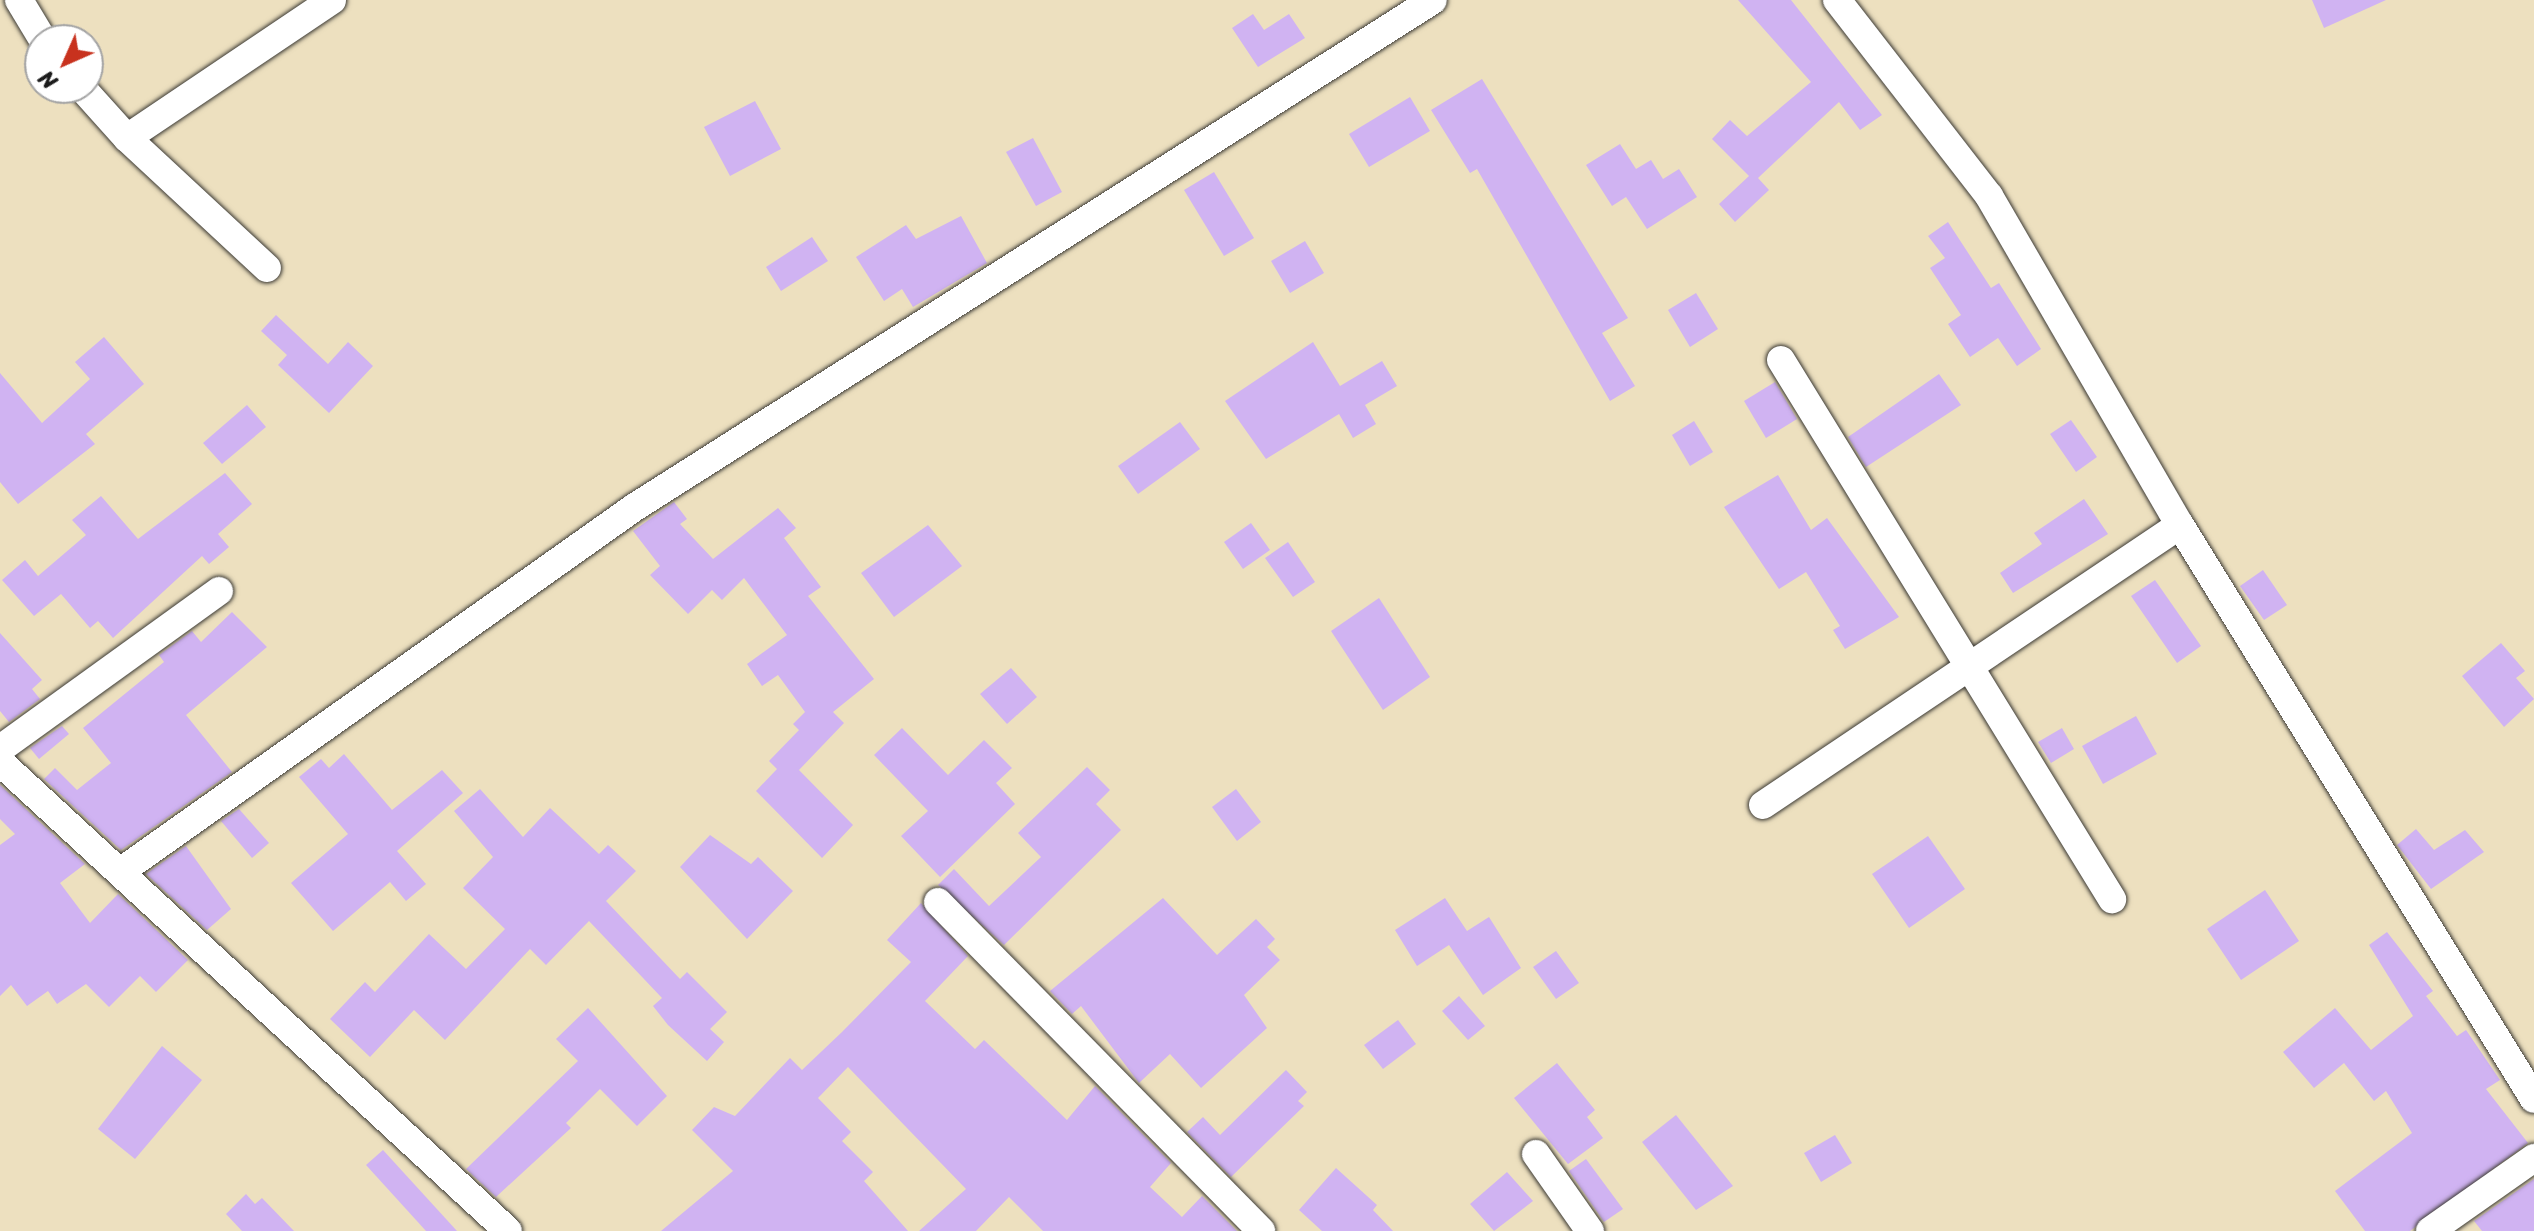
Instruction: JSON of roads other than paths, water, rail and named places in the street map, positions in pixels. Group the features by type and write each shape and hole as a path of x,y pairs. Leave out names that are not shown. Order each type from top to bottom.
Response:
{"street":[{"path":"19,0 33,24"},
{"path":"127,138 332,0"},
{"path":"120,872 635,507 1433,0"},
{"path":"1837,0 1989,196 2180,525 2534,1099"},
{"path":"96,104 127,138 267,268"},
{"path":"1781,360 2112,899"},
{"path":"1763,805 2180,525"},
{"path":"0,749 219,591"},
{"path":"0,762 508,1231"},
{"path":"938,902 1261,1231"},
{"path":"1536,1154 1590,1231"},
{"path":"2430,1231 2534,1158"}]}
